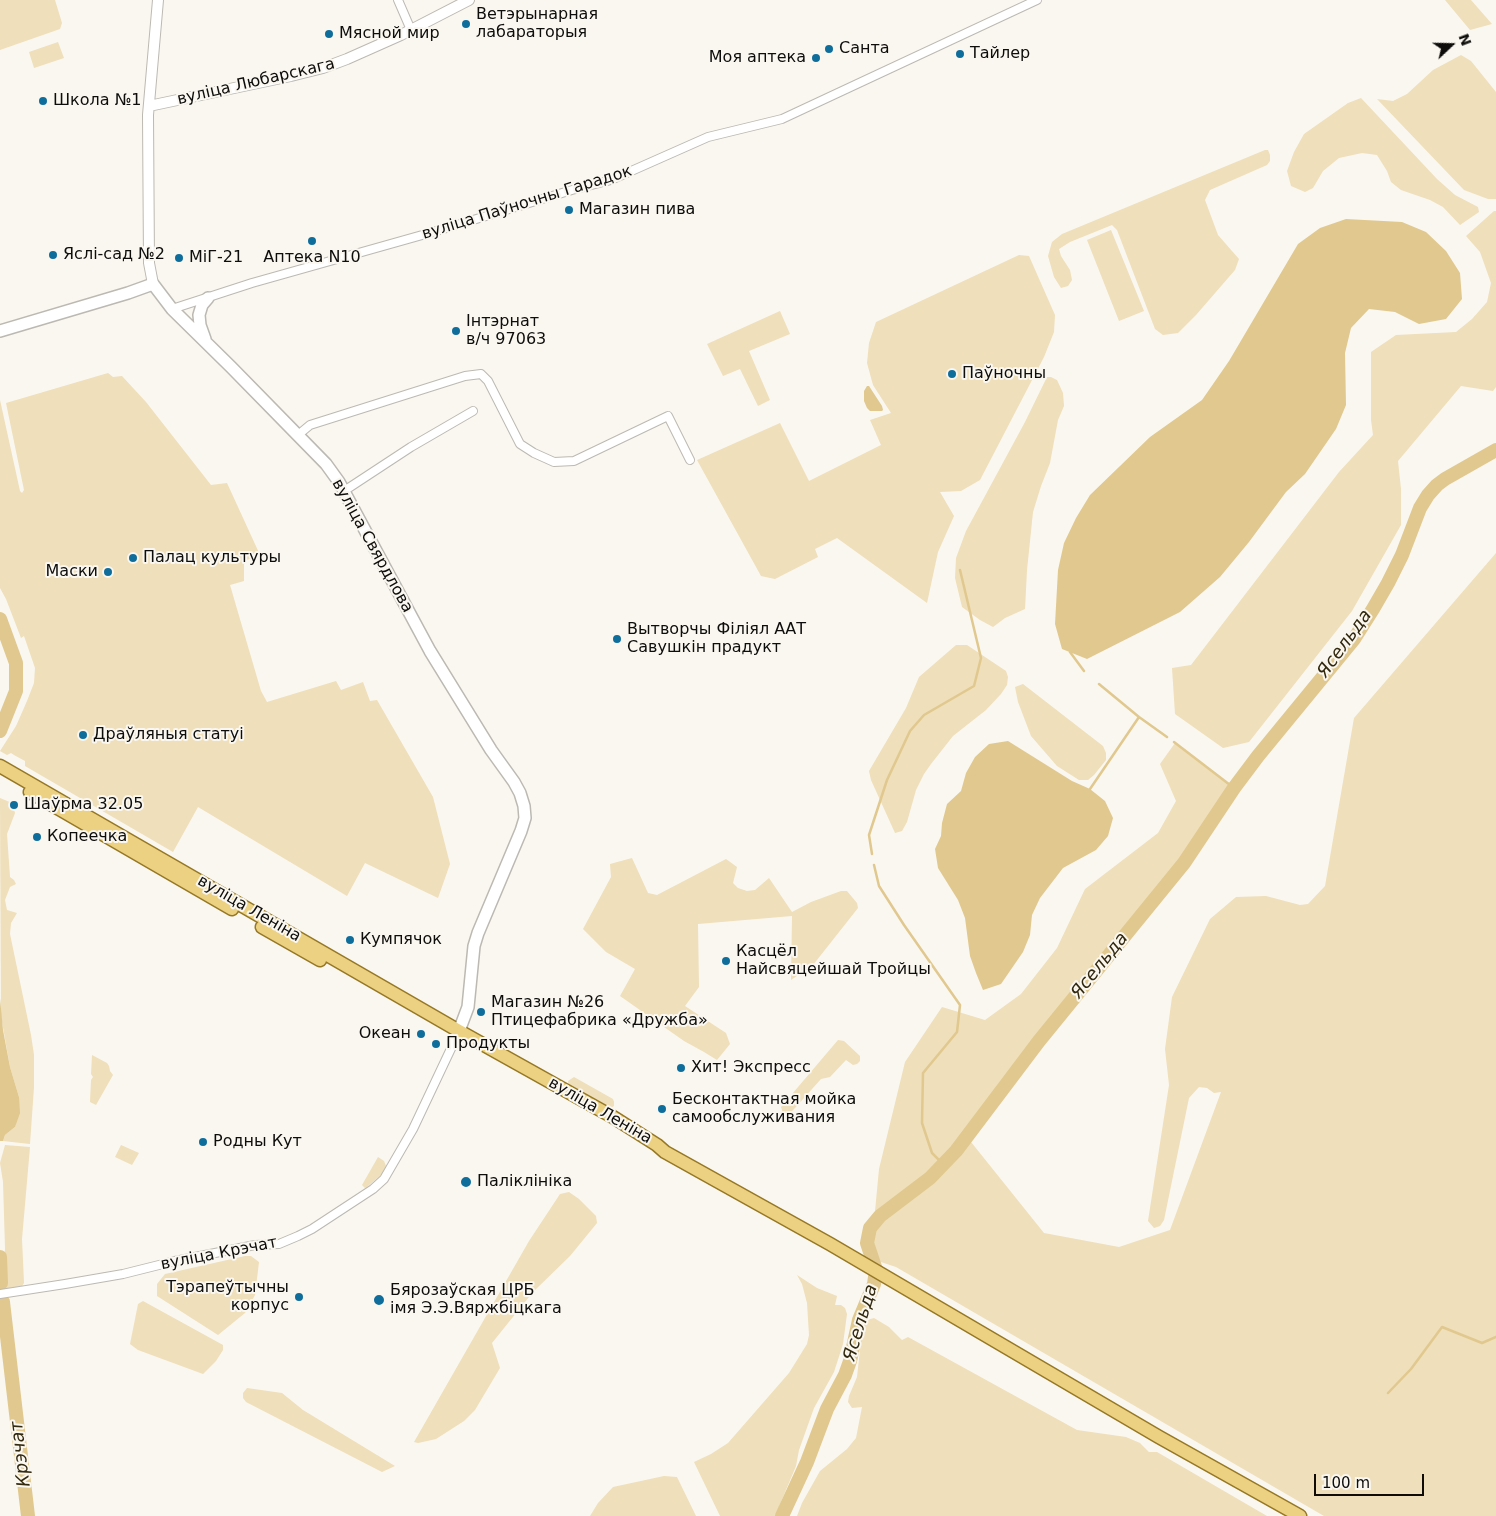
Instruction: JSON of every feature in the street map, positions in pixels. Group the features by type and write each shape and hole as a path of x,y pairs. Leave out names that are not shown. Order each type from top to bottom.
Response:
{"main road":[{"path":"0,331 153,284"},
{"name":"вуліца Свярдлова","path":"153,284 172,309 326,464 344,491 430,652 520,793 524,806 522,831 478,933 474,946 468,1007 458,1034"},
{"path":"207,343 200,325 199,315 202,305 208,298"},
{"name":"вуліца Леніна","path":"0,766 654,1149 665,1152 830,1244 1300,1516"},
{"name":"вуліца Леніна","path":"0,775 458,1034"}],"street":[{"name":"вуліца Свярдлова","path":"153,284 149,263 149,106 158,0"},
{"path":"398,0 412,30"},
{"name":"вуліца Любарскага","path":"149,106 323,68 412,30 469,0"},
{"name":"вуліца Паўночны Гарадок","path":"172,309 252,283 611,180 708,137 782,119 1037,0"},
{"path":"298,435 310,425 465,376 480,374 488,381 520,444 554,462 574,461 668,416 690,460"},
{"path":"344,491 410,447 473,410"},
{"name":"вуліца Крэчат","path":"0,1294 113,1276 255,1245 279,1244 312,1229 373,1189 384,1179 412,1129 458,1034"}],"shaded area":[{"path":"0,0 55,0 62,23 60,29 0,50"},
{"path":"1445,0 1471,0 1492,24 1470,30"},
{"path":"58,42 64,58 34,68 29,52"},
{"path":"1461,55 1471,61 1496,92 1496,199 1488,199 1464,190 1377,99 1393,101 1407,94 1433,70"},
{"path":"1361,98 1437,179 1455,195 1478,207 1479,212 1460,225 1443,207 1430,200 1401,190 1391,182 1387,171 1377,155 1362,153 1339,158 1323,171 1313,188 1305,192 1291,186 1287,171 1294,152 1304,134 1348,103"},
{"path":"1268,150 1270,155 1270,161 1267,165 1210,190 1205,200 1218,235 1239,259 1235,270 1178,333 1163,335 1155,329 1117,230 1112,225 1070,242 1059,249 1070,270 1072,280 1068,286 1061,288 1054,277 1048,256 1052,242 1062,234"},
{"path":"1496,211 1496,387 1493,391 1461,386 1398,461 1401,489 1401,525 1352,611 1249,742 1223,748 1175,714 1172,668 1191,665 1339,472 1373,435 1371,420 1371,352 1396,335 1456,332 1472,319 1487,302 1491,283 1480,252 1466,236"},
{"path":"1346,219 1402,222 1426,232 1446,251 1460,273 1462,299 1446,319 1419,324 1395,312 1369,309 1351,328 1345,353 1346,405 1336,429 1305,474 1286,492 1220,577 1180,612 1087,659 1062,649 1055,624 1058,570 1064,543 1090,495 1150,437 1202,400 1229,361 1298,244 1320,228"},
{"path":"1111,230 1144,311 1119,321 1087,240"},
{"path":"1019,255 1029,256 1055,315 1054,332 1044,357 980,480 961,491 940,492 954,516 938,552 927,603 837,538 815,549 818,557 775,579 761,576 697,460 780,423 809,481 881,445 870,420 891,413 873,385 867,363 869,343 876,322"},
{"path":"780,311 790,334 749,351 770,400 758,406 740,369 723,376 707,344"},
{"path":"108,373 113,377 122,376 146,402 211,485 227,483 260,555 244,561 244,581 230,585 261,691 267,702 336,681 341,690 363,682 370,701 377,700 433,797 450,864 438,898 365,863 347,896 198,807 173,852 25,766 25,761 11,753 7,755 0,751 16,726 27,701 34,683 35,668 24,636 21,638 0,588 0,400 22,493 24,490 6,403"},
{"path":"1047,377 1057,380 1063,393 1064,406 1058,420 1050,463 1033,512 1025,609 1005,618 993,627 962,607 955,578 956,558 966,531"},
{"path":"869,386 882,406 882,411 870,411 867,408 864,401 864,391"},
{"path":"1496,553 1496,1516 1324,1516 896,1267 872,1259 867,1235 874,1222 879,1169 905,1062 942,1007 985,1020 1021,994 1057,948 1085,889 1158,833 1176,801 1160,764 1175,743 1234,788 1184,863 1039,1041 967,1137 1044,1233 1119,1247 1170,1230 1221,1092 1214,1093 1207,1088 1199,1087 1189,1098 1164,1220 1160,1226 1154,1228 1148,1221 1169,1085 1165,1049 1172,997 1210,919 1236,897 1266,896 1300,905 1308,904 1325,886 1354,718"},
{"path":"956,645 967,645 1006,671 1008,677 1007,685 986,710 953,736 931,764 916,790 907,822 902,831 895,833 871,780 869,771 906,708 919,677"},
{"path":"1023,684 1103,746 1106,760 1088,780 1079,780 1057,766 1031,736 1018,702 1015,687"},
{"path":"1008,741 1072,781 1090,789 1105,801 1113,818 1108,836 1096,850 1063,868 1040,898 1032,915 1030,935 1023,952 1001,984 983,990 970,956 965,918 958,900 938,868 935,849 941,836 947,804 961,791 966,773 975,757 989,744"},
{"path":"0,798 12,803 15,813 7,834 10,877 16,884 10,887 5,900 7,910 17,913 11,923 10,934 34,1055 30,1144 3,1141 5,1135 15,1127 19,1097 10,1067 1,1016"},
{"path":"632,858 648,893 657,895 726,859 737,867 733,883 738,888 747,891 755,890 769,878 792,912 811,902 841,891 847,891 857,903 858,908 813,965 791,980 792,916 698,924 699,987 685,1006 726,1033 730,1044 717,1060 684,1041 620,996 635,969 606,952 583,929 611,877 610,864"},
{"path":"0,998 3,1030 10,1067 19,1097 20,1113 15,1127 5,1135 3,1141 0,1141"},
{"path":"838,1040 844,1041 860,1056 860,1061 853,1065 846,1060 830,1077 821,1079 789,1114 783,1113 781,1107"},
{"path":"92,1055 107,1063 113,1075 96,1105 90,1102 91,1080 93,1077 91,1074"},
{"path":"574,1077 613,1099 614,1106 607,1110 569,1088 568,1081"},
{"path":"5,1145 30,1147 22,1239 24,1283 22,1286 4,1289 3,1182 0,1163"},
{"path":"121,1145 139,1153 132,1165 115,1157"},
{"path":"378,1157 384,1161 386,1166 383,1173 365,1188 362,1185"},
{"path":"569,1192 596,1216 597,1223 570,1256 533,1292 492,1343 500,1368 475,1410 464,1421 436,1439 418,1443 414,1442 529,1241 560,1194"},
{"path":"251,1256 259,1262 255,1295 245,1313 218,1335 157,1296 157,1284 165,1274"},
{"path":"797,1275 817,1288 837,1296 835,1305 841,1305 845,1308 847,1314 843,1344 834,1372 814,1408 799,1450 796,1466 775,1516 720,1516 694,1462 728,1443 789,1373 807,1344 809,1335 807,1303 802,1284"},
{"path":"143,1301 223,1345 223,1350 216,1361 203,1374 138,1350 130,1344 138,1304"},
{"path":"874,1318 889,1327 902,1340 908,1337 1077,1430 1126,1437 1140,1443 1149,1452 1157,1452 1267,1516 797,1516 820,1471 847,1449 856,1438 862,1407 852,1408 848,1402 857,1377 862,1332 867,1320"},
{"path":"247,1388 282,1393 303,1410 395,1466 382,1472 246,1402 243,1398 243,1393"},
{"path":"664,1476 677,1477 696,1516 590,1516 598,1503 613,1487"}],"waterway":[{"name":"Ясельда","path":"782,1516 807,1462 827,1409 845,1375 859,1320 874,1284 876,1270 867,1243 870,1228 880,1216 930,1178 956,1151 1039,1041 1184,863 1234,788 1258,756 1354,639 1388,583 1402,555 1420,508 1428,495 1445,479 1496,450"},
{"path":"872,854 869,835 887,780 910,731 924,715 974,686 981,658 960,570"},
{"name":"Крэчат","path":"0,619 16,663 16,691 0,731"},
{"path":"1070,652 1084,671"},
{"path":"1099,684 1167,737"},
{"path":"1090,789 1139,717"},
{"path":"1174,742 1234,788"},
{"path":"874,865 879,886 960,1005 957,1032 923,1073 922,1123 932,1153 944,1165"},
{"name":"Крэчат","path":"0,1257 1,1283"},
{"name":"Крэчат","path":"3,1302 28,1516"},
{"path":"1388,1393 1411,1369 1442,1327 1482,1343 1496,1337"}],"place":[{"name":"Ветэрынарная лабараторыя","path":"466,24"},
{"name":"Мясной мир","path":"329,34"},
{"name":"Санта","path":"829,49"},
{"name":"Тайлер","path":"960,54"},
{"name":"Моя аптека","path":"816,58"},
{"name":"Школа №1","path":"43,101"},
{"name":"Магазин пива","path":"569,210"},
{"name":"Аптека N10","path":"312,241"},
{"name":"Яслі-сад №2","path":"53,255"},
{"name":"МіГ-21","path":"179,258"},
{"name":"Інтэрнат в/ч 97063","path":"456,331"},
{"name":"Паўночны","path":"952,374"},
{"name":"Палац культуры","path":"133,558"},
{"name":"Маски","path":"108,572"},
{"name":"Вытворчы Філіял ААТ Савушкін прадукт","path":"617,639"},
{"name":"Драўляныя статуі","path":"83,735"},
{"name":"Шаўрма 32.05","path":"14,805"},
{"name":"Копеечка","path":"37,837"},
{"name":"Кумпячок","path":"350,940"},
{"name":"Касцёл Найсвяцейшай Тройцы","path":"726,961"},
{"name":"Магазин №26 Птицефабрика «Дружба»","path":"481,1012"},
{"name":"Океан","path":"421,1034"},
{"name":"Продукты","path":"436,1044"},
{"name":"Хит! Экспресс","path":"681,1068"},
{"name":"Бесконтактная мойка самообслуживания","path":"662,1109"},
{"name":"Родны Кут","path":"203,1142"},
{"name":"Паліклініка","path":"466,1182"},
{"name":"Тэрапеўтычны корпус","path":"299,1297"},
{"name":"Бярозаўская ЦРБ імя Э.Э.Вяржбіцкага","path":"379,1300"}]}
